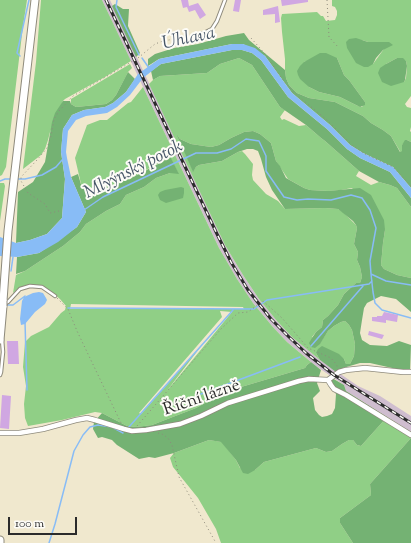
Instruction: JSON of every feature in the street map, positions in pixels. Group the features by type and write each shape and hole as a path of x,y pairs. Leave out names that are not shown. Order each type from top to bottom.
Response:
{"main road":[{"path":"0,340 8,231 16,180 35,0"}],"street":[{"path":"411,372 365,368 339,372 328,380 334,389 411,435"},
{"name":"Říční lázně","path":"0,433 20,433 87,418 132,431 146,430 180,424 228,403 309,378 328,380"}],"lane":[{"path":"195,36 212,29 217,21 225,0"},
{"path":"2,304 8,302 20,289 30,286 42,288 55,296"},
{"path":"0,375 3,352 1,327"}],"path":[{"path":"327,0 329,37 338,47"},
{"path":"59,211 50,213 45,204 28,192 16,180 21,177 47,148 54,119 58,110 73,96 138,58 155,44 195,36"},
{"path":"251,38 266,55 293,92 327,120 353,146 393,167 411,186"},
{"path":"55,296 68,309 76,331 124,429"},
{"path":"132,431 221,329 238,313 248,312 263,301 282,318 308,348 332,358 339,372"},
{"path":"157,432 168,438 172,445 179,477 216,543"}],"shaded area":[{"path":"102,0 110,0 225,245 259,299 292,337 320,360 358,386 380,396 411,416 411,432 346,391 344,385 316,366 287,342 253,303 219,248"}],"green space":[{"path":"0,0 27,0 6,167 0,176"},
{"path":"41,0 102,0 131,61 63,101 50,132 45,149 41,155 23,169 36,62"},
{"path":"332,0 411,0 411,96 405,104 407,107 411,108 411,142 407,140 402,145 401,153 391,136 363,116 335,102 309,98 297,93 289,85 285,70 281,18 282,14 317,12 323,16 326,21 335,20 337,11 335,7 332,6","holes":["362,40 375,43 389,42 373,64","337,58 344,75 365,102 362,107 340,97 319,92 309,87 304,62 310,60","397,58 406,61 406,78 404,82 400,82 386,64"]},
{"path":"115,4 123,9 129,9 128,26 140,53 136,57 112,6"},
{"path":"244,33 249,40 285,70 289,85 297,93 309,98 335,102 363,116 391,136 400,152 402,151 402,145 405,140 411,142 411,188 393,167 363,153 350,145 330,125 292,93 265,56 243,44 232,44 159,59 148,66 148,59 155,54 174,48"},
{"path":"356,38 368,42 389,42 393,45 383,50 373,64 368,67 364,67 356,63 347,48 346,42 349,39"},
{"path":"232,50 242,50 252,53 261,60 288,97 327,129 347,149 360,158 390,172 411,198 411,207 397,188 379,182 359,171 306,125 280,107 252,65 239,58 220,64 207,73 160,76 153,80 151,71 161,64"},
{"path":"320,53 326,53 337,58 344,75 365,102 365,105 360,107 340,97 319,92 309,87 300,79 297,71 300,66"},
{"path":"239,58 252,65 280,107 285,110 280,117 282,120 284,119 299,126 306,125 359,171 356,176 371,185 379,182 397,188 411,207 411,278 397,275 384,269 381,265 385,230 352,188 328,191 310,190 288,179 276,161 271,143 260,134 253,131 244,132 219,145 211,147 191,144 180,139 178,136 193,171 199,165 222,161 242,151 253,164 253,180 266,194 278,201 285,209 338,209 356,225 357,228 354,244 358,252 357,260 362,277 360,283 356,283 344,294 338,305 323,320 322,327 312,337 320,343 328,331 334,326 345,321 352,330 355,344 354,356 350,364 346,364 344,359 316,353 320,360 292,337 259,299 225,245 149,84 160,76 207,73 220,64"},
{"path":"397,58 403,58 406,61 407,66 405,80 404,82 391,86 382,82 378,73 380,68"},
{"path":"130,64 132,68 128,72 112,100 106,104 76,107 71,104 71,99"},
{"path":"128,72 135,79 126,92 113,103 105,107 84,110 72,115 63,129 61,152 65,179 62,218 47,234 16,243 18,192 33,182 45,162 55,113 63,101 70,101 71,104 76,107 106,104 116,95"},
{"path":"143,87 219,248 237,279 253,303 272,326 287,342 311,362 305,368 241,387 214,398 196,408 152,425 136,427 127,426 102,413 95,412 28,426 25,418 24,404 26,386 23,367 25,342 31,336 49,327 65,310 66,306 48,289 38,285 19,288 13,293 16,275 25,271 63,246 80,232 86,224 120,204 126,195 144,187 156,178 170,173 178,173 168,153 168,158 131,178 92,193 82,188 75,158 87,125 100,120 107,120 131,102","holes":["71,304 243,307 244,309 70,309","220,311 232,312 166,392 202,345 141,414 139,413 222,317"]},
{"path":"253,131 260,134 271,143 276,161 286,178 304,188 310,190 328,191 360,188 371,195 384,220 385,230 381,265 384,269 397,275 411,278 411,312 396,299 381,296 367,303 364,308 360,333 362,340 370,345 387,346 399,341 411,345 410,372 370,363 360,363 343,368 336,372 320,360 316,353 322,346 339,354 344,359 346,364 350,364 354,356 355,344 352,330 345,321 334,326 328,331 320,344 315,348 311,347 309,343 316,332 322,327 323,320 338,305 344,294 356,283 360,283 362,277 357,260 358,252 354,244 357,228 353,221 338,209 285,209 272,190 266,177 258,151 253,149 238,152 222,161 199,165 193,172 177,135 180,139 191,144 211,147 219,145 244,132"},
{"path":"168,152 179,174 170,173 156,178 144,187 126,195 120,204 86,224 80,232 63,246 25,271 16,274 17,257 39,253 77,227 86,212 71,177 78,174 82,188 92,193 131,178 162,162 168,158"},
{"path":"0,183 4,183 5,186 0,221"},
{"path":"181,187 184,188 183,198 166,203 160,200 158,195 160,192"},
{"path":"311,362 321,370 317,383 320,391 313,398 315,410 319,415 322,417 332,414 335,408 336,394 330,385 332,378 344,385 346,391 387,417 361,446 357,445 353,440 349,440 332,451 326,452 316,448 264,462 248,474 243,473 236,460 221,442 209,440 174,453 155,458 149,457 139,459 117,445 112,440 102,437 98,438 93,429 94,422 102,413 127,426 136,427 152,425 196,408 214,398 241,387 305,368"},
{"path":"387,417 411,432 411,438 370,484 371,495 340,518 340,523 353,543 221,543 216,529 198,498 173,467 170,458 174,453 209,440 222,442 236,460 240,468 255,470 264,462 316,448 326,452 332,451 349,440 353,440 357,445 361,446"},
{"path":"411,438 411,543 353,543 340,523 340,518 371,495 370,484"}],"water":[{"path":"232,44 243,44 255,48 265,56 292,93 330,125 350,145 363,153 393,167 411,188 411,198 390,172 360,158 347,149 327,129 288,97 261,60 252,53 242,50 232,50 161,64 143,78 130,95 117,107 107,113 86,116 76,120 68,131 66,152 71,177 86,212 77,227 58,242 39,253 17,257 0,256 0,237 16,243 30,240 47,234 62,218 65,179 61,152 63,129 72,115 84,110 105,107 113,103 126,92 138,74 159,59"},
{"path":"39,292 43,293 47,300 45,304 35,312 25,324 21,325 20,319 22,301 24,297"}],"building":[{"path":"181,0 188,0 189,6 198,3 206,15 200,19 195,10 189,12 187,7 183,8"},
{"path":"235,0 241,0 239,12 233,11"},
{"path":"281,0 308,0 308,2 282,6"},
{"path":"278,6 280,22 275,23 275,14 263,15 263,10"},
{"path":"384,312 398,315 397,322 386,320 386,323 372,321 372,317 382,316"},
{"path":"369,331 384,335 382,339 368,335"},
{"path":"7,341 18,341 19,364 8,364"},
{"path":"2,395 11,396 9,429 0,428"}],"waterway":[{"path":"20,56 17,53 29,0"},
{"path":"117,0 116,7 139,55"},
{"path":"142,58 149,68"},
{"name":"Mlyýnský potok","path":"84,210 103,197 196,153 217,153 231,149 246,139 259,141 266,156 266,171 284,197 297,200 331,200 351,195 362,198 370,210 376,228 370,261 371,274 386,281 411,285"},
{"path":"17,179 25,179 42,175 56,167 62,160"},
{"path":"0,181 12,179"},
{"path":"11,271 13,257"},
{"path":"371,274 375,303 382,310 411,318"},
{"path":"68,308 254,309 267,300 369,284 372,281"},
{"path":"311,346 363,286"},
{"path":"5,305 13,305 25,296"},
{"path":"128,428 233,310"},
{"path":"25,322 27,390"},
{"path":"201,394 300,357"},
{"path":"49,543 74,451 83,435 90,427 98,425 112,427 123,433"}],"railway":[{"path":"106,0 217,234 231,262 248,290 271,319 306,353 334,375 411,423"}],"water label":[{"name":"Úhlava","path":"189,40"}]}
